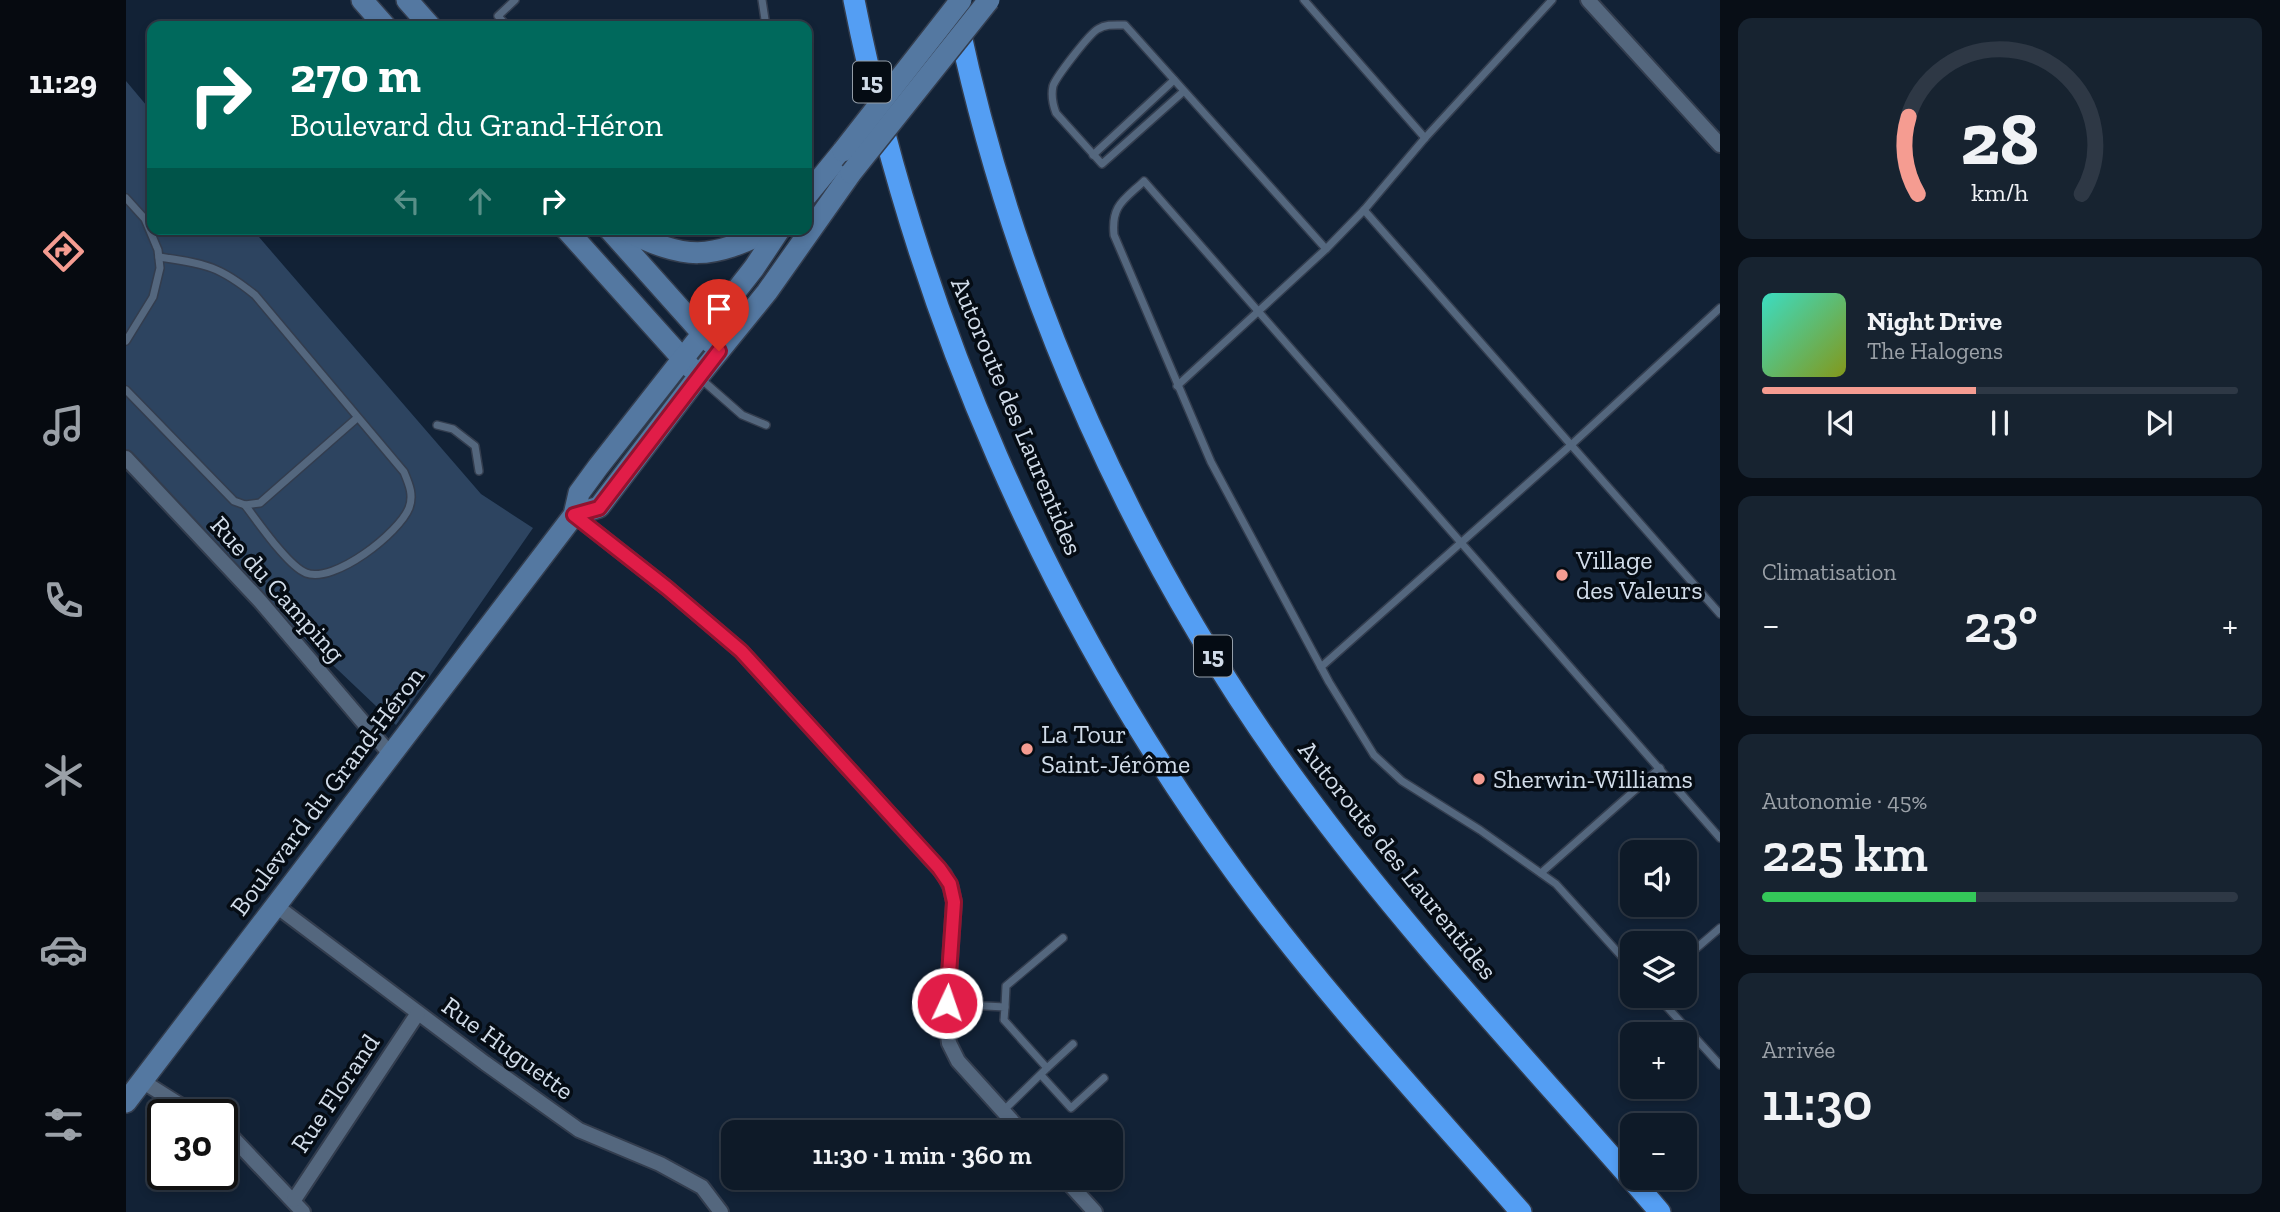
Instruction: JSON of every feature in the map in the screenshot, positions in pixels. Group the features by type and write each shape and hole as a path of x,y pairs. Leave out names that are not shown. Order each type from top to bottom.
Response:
{"highway":[{"name":"Autoroute des Laurentides","path":"854,0 899,185 948,333 990,440 1033,537 1086,638 1173,782 1266,914 1341,1007 1521,1212"},
{"name":"Autoroute des Laurentides","path":"953,0 989,147 1024,257 1051,327 1086,413 1129,504 1211,654 1285,766 1359,864 1660,1212"}],"street":[{"path":"362,0 381,21"},
{"path":"407,0 426,21"},
{"path":"812,189 961,0"},
{"name":"Boulevard du Grand-Héron","path":"812,228 851,173 989,0"},
{"path":"1588,0 1720,145"},
{"path":"571,235 698,376"},
{"path":"614,235 719,351"},
{"path":"636,235 663,248 694,254 738,246 760,235"},
{"name":"Boulevard du Grand-Héron","path":"126,1102 574,515 579,493 681,358 754,268 776,235"},
{"name":"Boulevard du Grand-Héron","path":"574,515 599,508 698,376 773,284 807,235"},
{"name":"Rue du Camping","path":"126,458 260,601 391,755"},
{"path":"574,515 667,588 741,651 939,868 950,884 954,902 946,1027 952,1052 1012,1120"},
{"name":"Rue Huguette","path":"275,905 579,1130 660,1164 702,1187 721,1212"},
{"name":"Rue Florand","path":"293,1200 418,1013"},
{"path":"142,1081 171,1099"},
{"path":"238,1143 303,1212"},
{"path":"1075,1190 1095,1212"}],"lane":[{"path":"502,21 498,16 515,0"},
{"path":"762,0 765,21"},
{"path":"1304,0 1425,138"},
{"path":"1177,386 1326,249 1364,210 1425,138 1552,0"},
{"path":"1184,92 1102,164 1056,113 1052,104 1054,84 1090,35 1099,28 1112,24 1125,25 1326,249"},
{"path":"1093,155 1174,80"},
{"path":"1620,955 1556,884 1480,830 1402,781 1374,755 1321,667 1211,462 1114,235 1112,220 1115,207 1144,181 1720,838"},
{"path":"126,198 147,224"},
{"path":"1364,210 1720,614"},
{"path":"126,341 153,297 160,268 151,235"},
{"path":"159,257 206,264 231,276 255,295 404,472 412,491 410,506 401,523 351,565 324,575 307,574 294,566 245,505"},
{"path":"1321,667 1571,445 1720,307"},
{"path":"698,376 743,415 766,425"},
{"path":"126,390 234,501 245,505 260,503 357,418"},
{"path":"437,425 453,429 475,446 480,471"},
{"path":"1541,873 1660,768"},
{"path":"1697,948 1720,928"},
{"path":"1047,1068 1004,1020 1006,986 1063,938"},
{"path":"947,1003 1004,1007"},
{"path":"1668,1008 1720,1065"},
{"path":"1003,1111 1073,1044"},
{"path":"1041,1075 1071,1108 1104,1078"}],"shaded area":[{"path":"126,81 147,106 147,235 257,235 481,494 533,528 396,725 126,469"}],"place":[{"name":"Village des Valeurs","path":"1562,575"},
{"name":"La Tour Saint-Jérôme","path":"1027,749"},
{"name":"Sherwin-Williams","path":"1479,779"}],"route":[{"path":"719,351 599,508 574,515 718,629 741,651 774,684 939,868 950,884 954,902 947,1003"}]}
